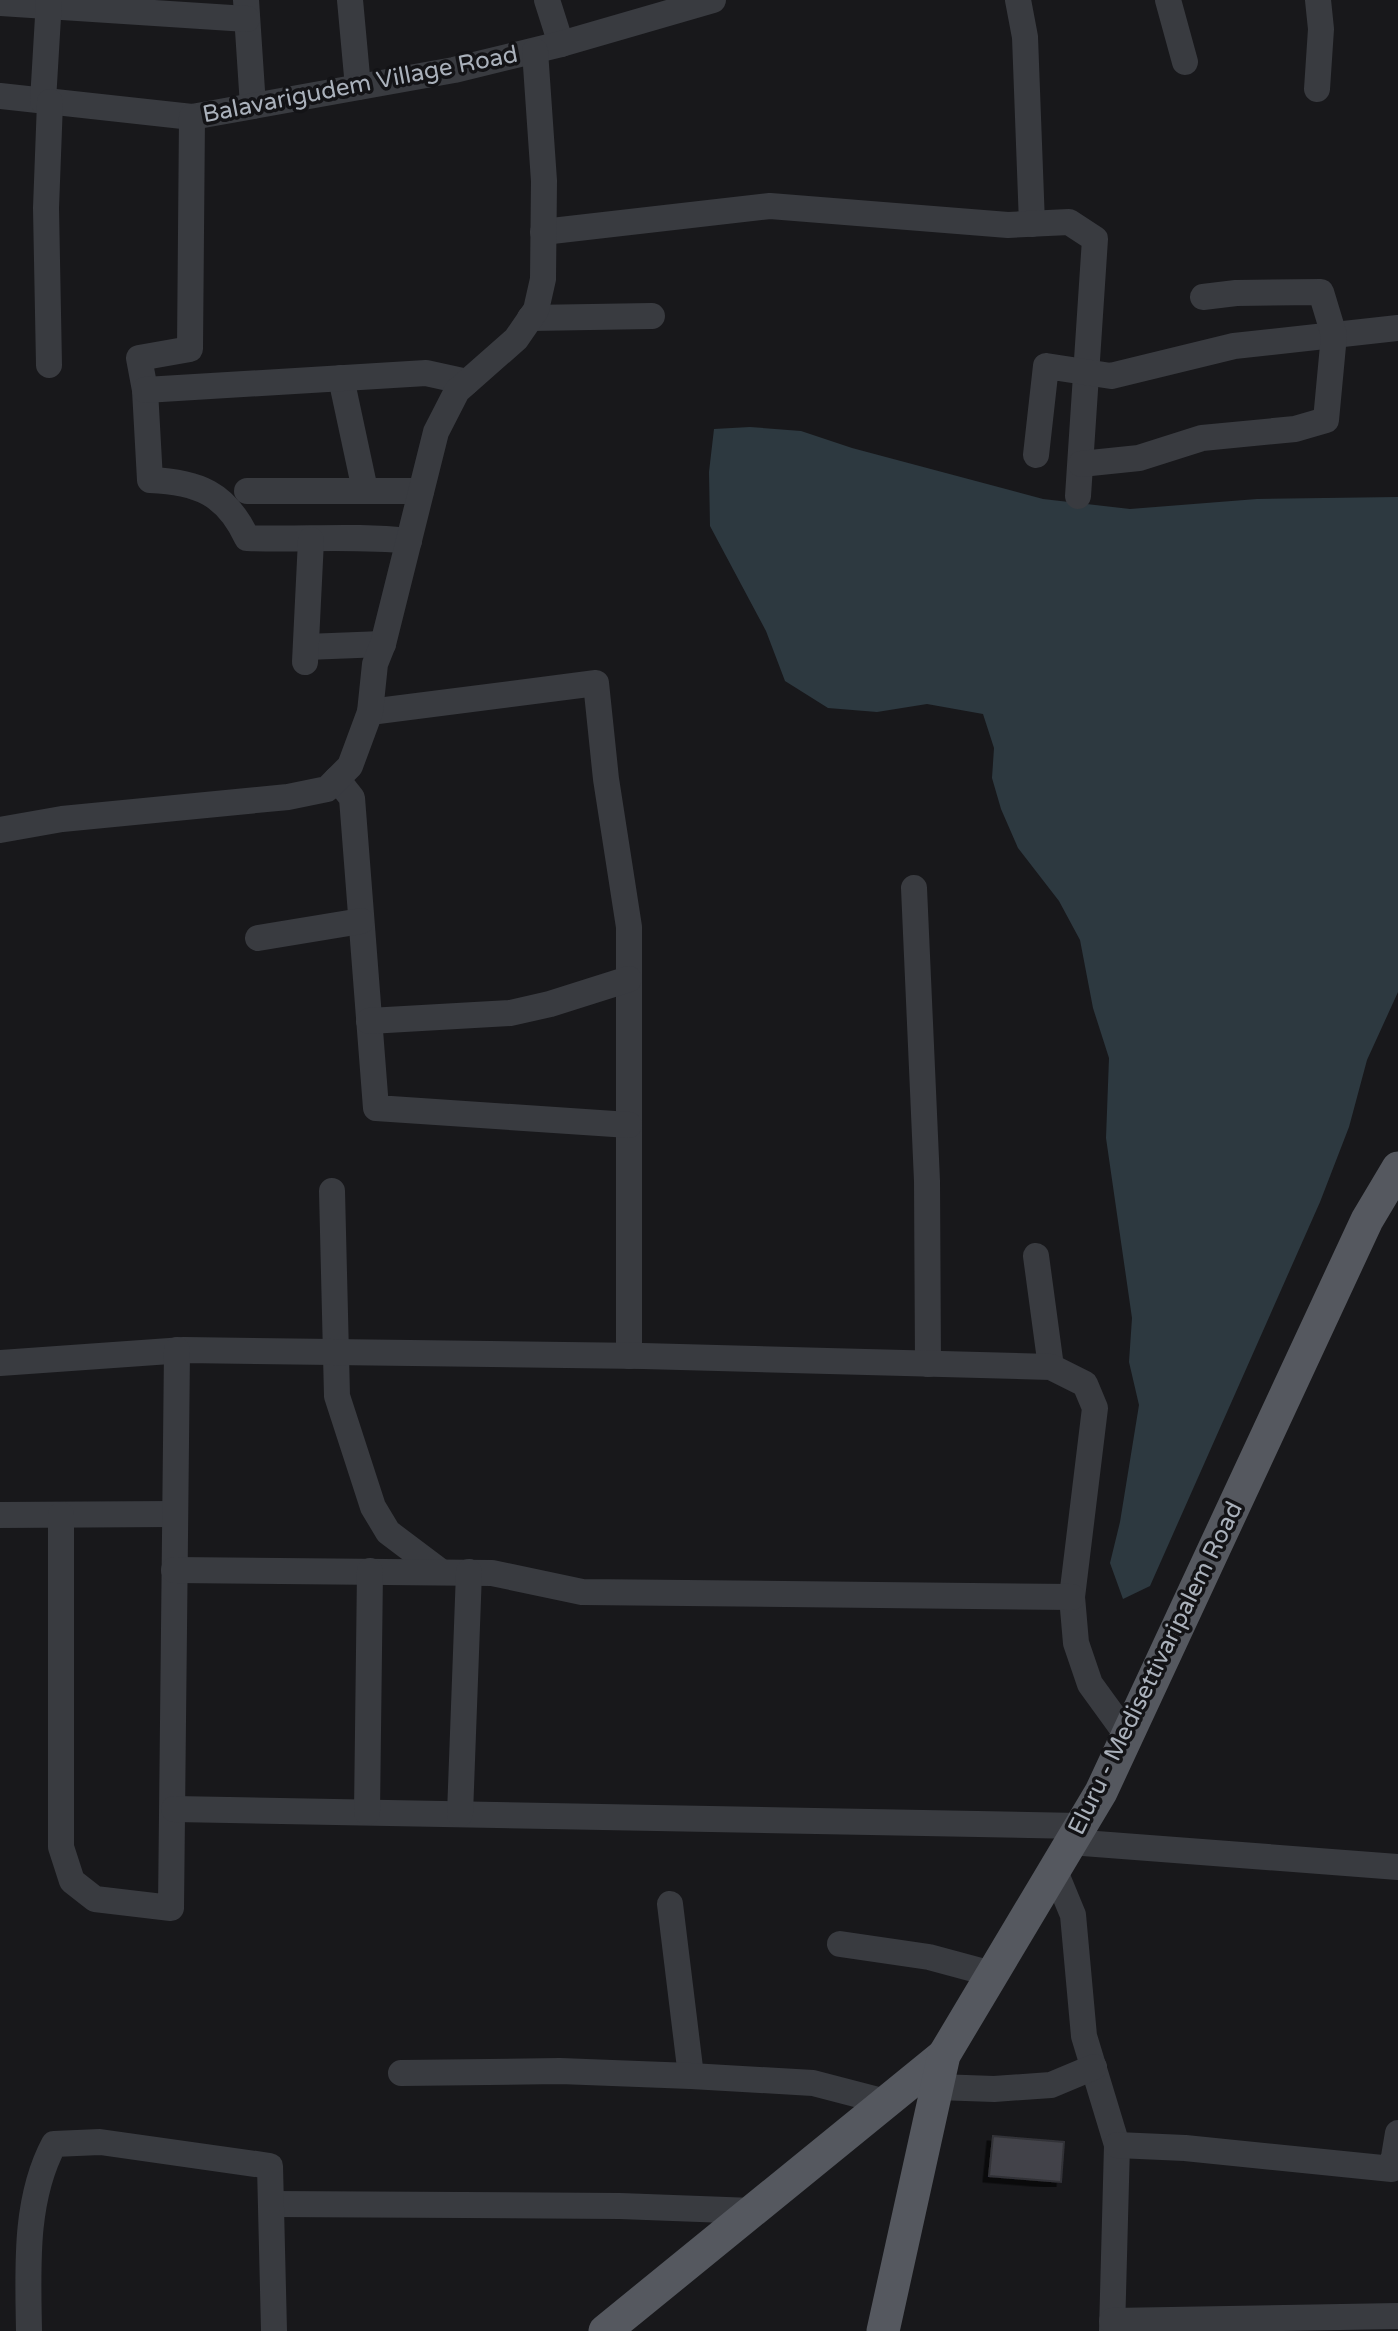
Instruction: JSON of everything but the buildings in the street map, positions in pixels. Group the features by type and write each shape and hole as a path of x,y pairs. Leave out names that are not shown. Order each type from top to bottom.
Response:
{"main road":[{"name":"Eluru - Medisettivaripalem Road","path":"883,2331 944,2055 1101,1792 1367,1220 1398,1168"},
{"path":"605,2331 944,2055"}],"street":[{"path":"350,0 358,87"},
{"path":"547,0 561,44"},
{"name":"Balavarigudem Village Road","path":"0,96 192,117 454,71 561,44 713,0"},
{"path":"1018,0 1026,37 1032,224"},
{"path":"1168,0 1185,62"},
{"path":"1317,89 1321,29 1318,0"},
{"path":"0,3 247,10 253,106"},
{"path":"48,3 46,208 49,365"},
{"path":"0,830 62,819 288,797 327,789 350,766 370,712 375,664 383,644 436,432 457,391 516,338 536,310 542,279 544,180 535,51"},
{"path":"192,117 190,349 139,358 145,390 150,480 169,481 217,495 236,514 247,538 311,540 371,537 409,541"},
{"path":"544,232 770,206 1008,225 1069,222 1095,239 1089,372 1078,496"},
{"path":"1081,464 1139,458 1202,438 1295,429 1326,420 1334,335 1321,292 1236,293 1203,297"},
{"path":"530,318 652,316"},
{"path":"1036,455 1046,366 1111,376 1234,346 1398,328"},
{"path":"145,390 426,373 467,382"},
{"path":"341,379 365,491"},
{"path":"247,491 421,491"},
{"path":"311,540 305,654 383,644"},
{"path":"370,712 596,682 606,779 629,927 629,1356"},
{"path":"337,779 352,797 376,1108 629,1125"},
{"path":"915,888 927,1181 928,1364"},
{"path":"258,938 361,921"},
{"path":"369,1021 510,1013 550,1004 629,979"},
{"path":"331,1191 337,1396 373,1507 388,1532 441,1572"},
{"path":"1036,1256 1051,1367"},
{"path":"0,1363 177,1350 629,1356 1051,1367 1085,1384 1095,1408 1072,1597 1076,1643 1090,1684 1127,1735"},
{"path":"61,1515 61,1847 72,1881 95,1899 172,1908 177,1350"},
{"path":"0,1515 174,1514"},
{"path":"174,1570 469,1572 517,1577 582,1591 1072,1597"},
{"path":"367,1812 370,1571"},
{"path":"460,1814 469,1572"},
{"path":"174,1809 460,1814 1068,1846 1398,1867"},
{"path":"1068,1846 1084,2036 1117,2145 1112,2326 1398,2316"},
{"path":"670,1904 691,2076"},
{"path":"840,1944 929,1957 992,1974"},
{"path":"937,2087 993,2089 1051,2085 1094,2067"},
{"path":"401,2073 560,2071 813,2083 886,2102"},
{"path":"1117,2145 1185,2148 1392,2169 1398,2133"},
{"path":"29,2331 31,2216 46,2160 54,2144 100,2142 270,2166 274,2331"},
{"path":"271,2204 620,2206 753,2211"}],"shaded area":[{"path":"750,427 801,431 852,448 1043,499 1130,509 1257,499 1398,497 1398,992 1367,1060 1349,1127 1320,1202 1150,1586 1123,1599 1110,1563 1120,1522 1139,1405 1129,1362 1132,1318 1106,1138 1109,1058 1093,1008 1080,940 1059,901 1018,848 1001,809 992,778 994,748 983,714 927,704 877,712 828,708 785,681 766,631 710,526 709,472 714,429"}]}
